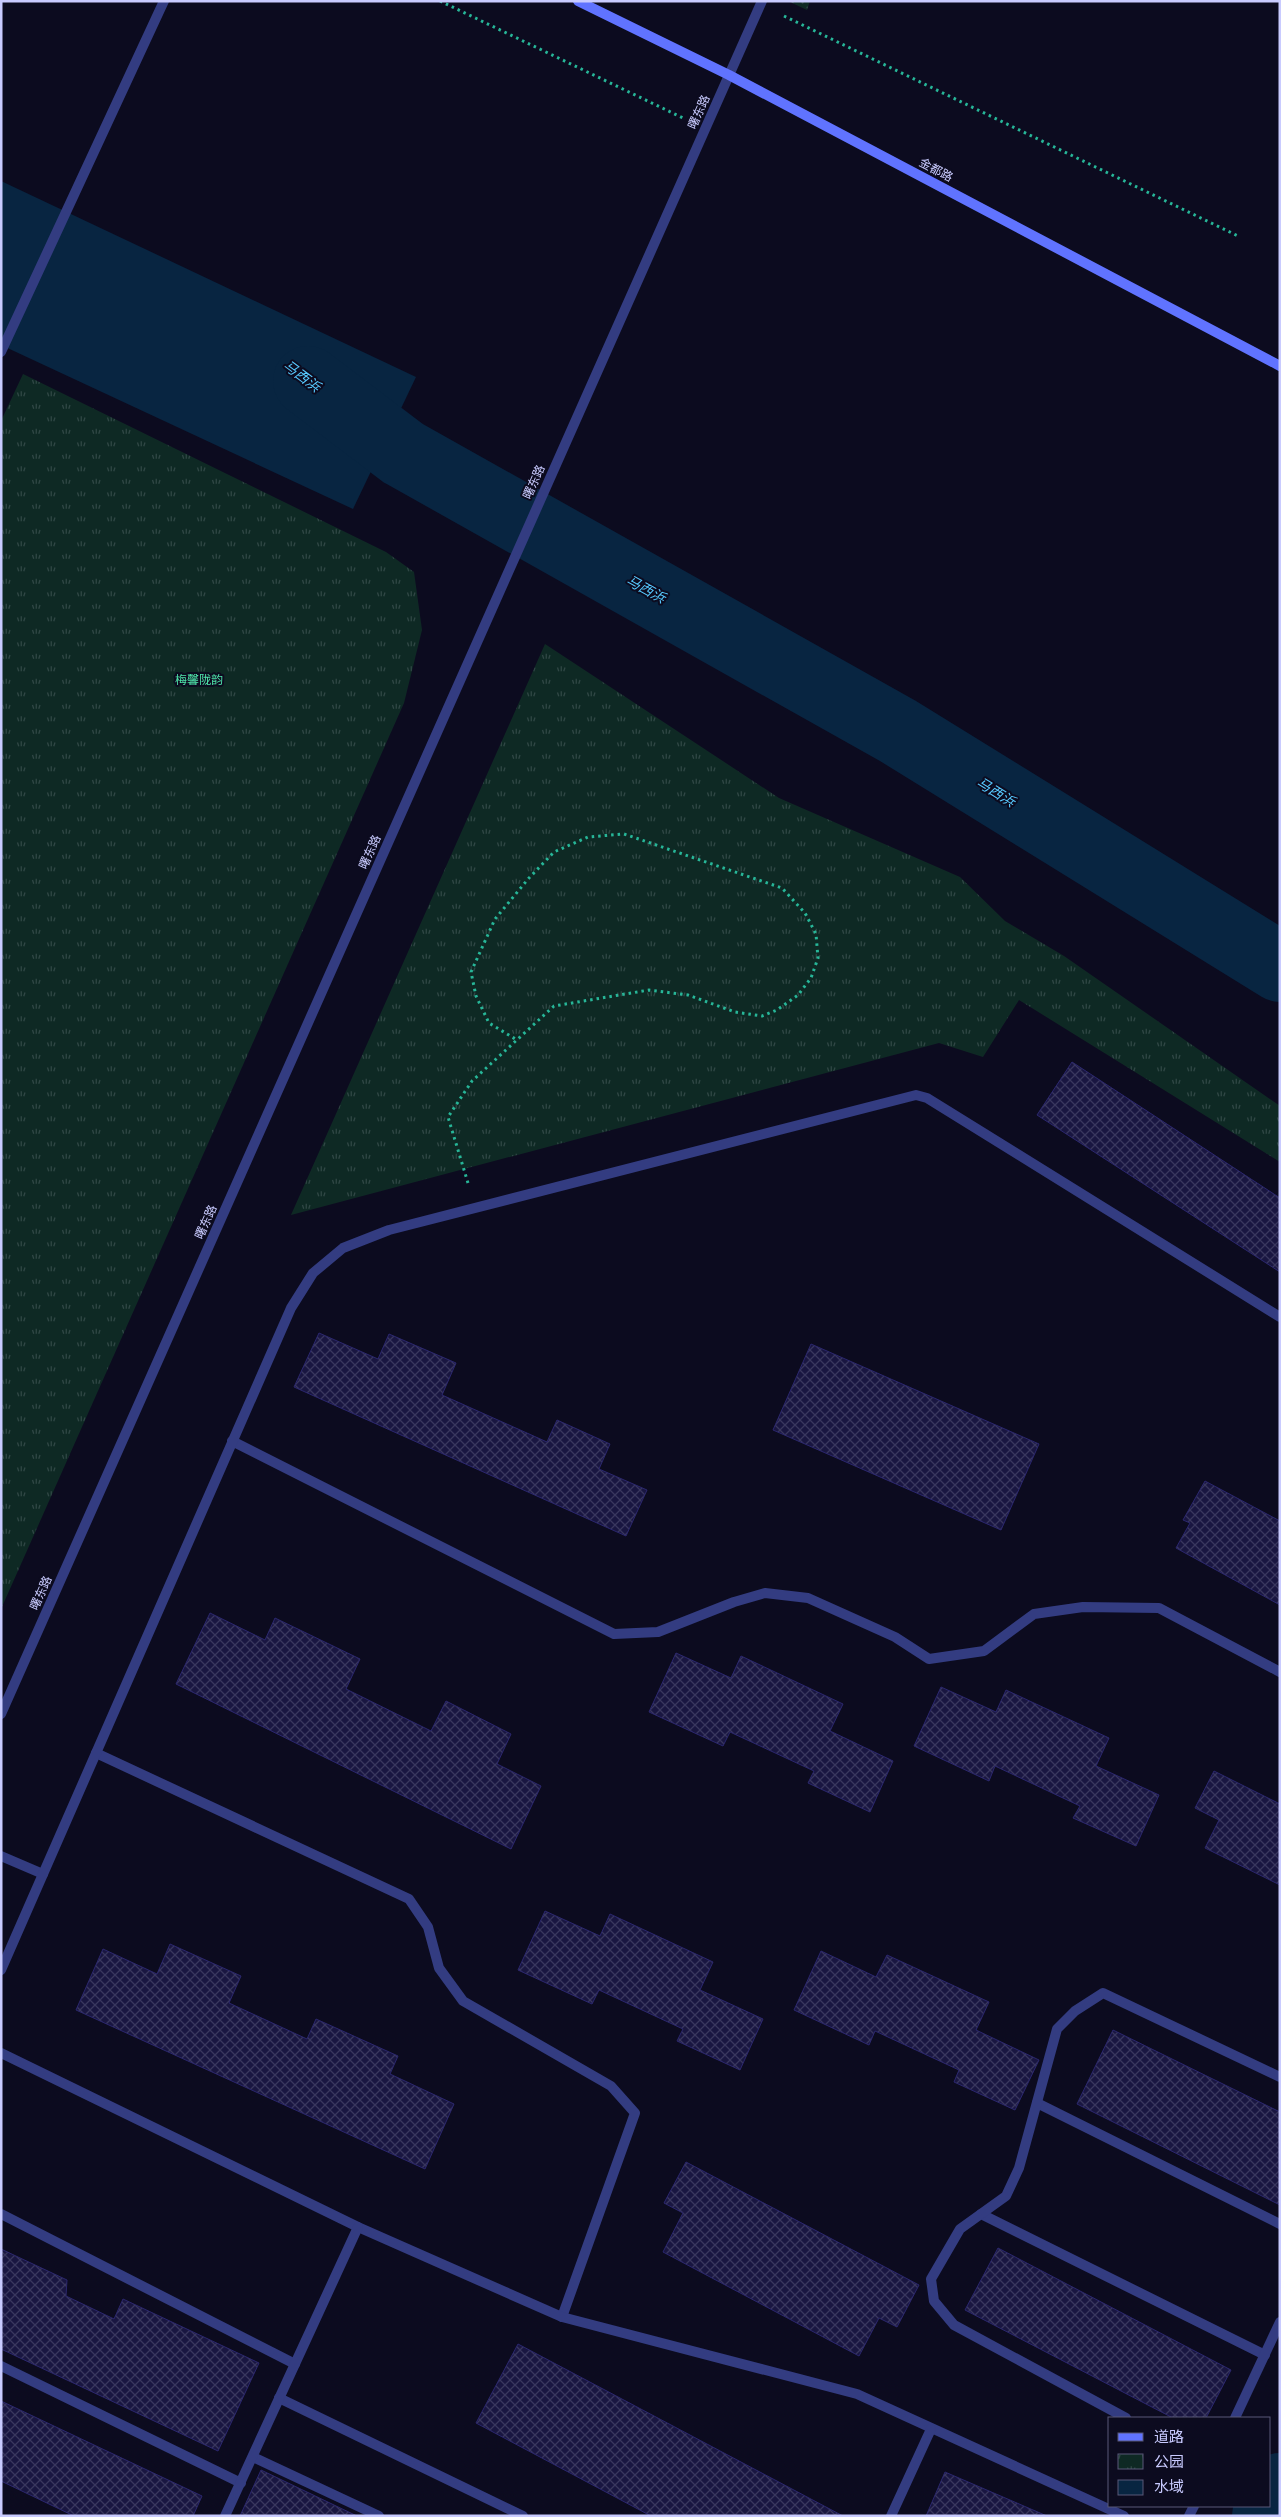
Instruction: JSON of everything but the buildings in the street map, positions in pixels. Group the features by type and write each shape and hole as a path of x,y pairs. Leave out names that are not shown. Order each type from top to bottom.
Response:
{"main road":[{"name":"金都路","path":"578,1 729,75 1280,366"}],"street":[{"path":"1,352 164,1"},
{"name":"曙东路","path":"1,1714 761,3"},
{"path":"1,1970 291,1308 313,1273 343,1248 388,1230 916,1095 927,1098 1280,1317"},
{"path":"232,1441 614,1634 658,1632 734,1602 765,1593 808,1598 895,1637 929,1659 984,1652 1034,1614 1084,1607 1159,1608 1280,1672"},
{"path":"96,1754 409,1899 428,1927 439,1968 463,2001 611,2086 635,2113 562,2317"},
{"path":"1,1856 43,1874"},
{"path":"1124,2417 954,2325 934,2301 931,2279 960,2228 1006,2196 1019,2168 1057,2030 1075,2011 1103,1993 1280,2077"},
{"path":"1,2053 358,2227 562,2317 857,2394 1124,2516"},
{"path":"1037,2102 1280,2224"},
{"path":"1,2214 295,2364"},
{"path":"981,2214 1265,2354"},
{"path":"225,2516 358,2227"},
{"path":"1235,2417 1280,2322"},
{"path":"1,2366 240,2483"},
{"path":"280,2398 523,2516"},
{"path":"891,2516 931,2429"},
{"path":"252,2457 379,2516"}],"path":[{"path":"440,1 705,129"},
{"path":"761,3 1238,236"},
{"path":"476,1207 448,1117 472,1082 554,1006 650,990 688,995 735,1012 762,1016 777,1010 798,995 811,978 818,958 816,934 805,913 782,888 624,834 588,837 554,852 529,878 495,919 471,972 476,996 489,1023 517,1040"}],"green space":[{"path":"788,1 810,1 807,10"},
{"name":"梅馨陇韵","path":"23,374 386,552 414,572 422,630 404,703 1,1609 1,421"},
{"path":"545,644 779,798 960,877 1005,921 1064,956 1280,1106 1280,1162 1019,1000 983,1057 939,1043 291,1215"}],"water":[{"path":"1,181 416,377 353,509 1,345"}],"waterway":[{"name":"马西浜","path":"308,381 403,453 898,731 1280,967"},
{"path":"1267,2516 1280,2488"}]}
